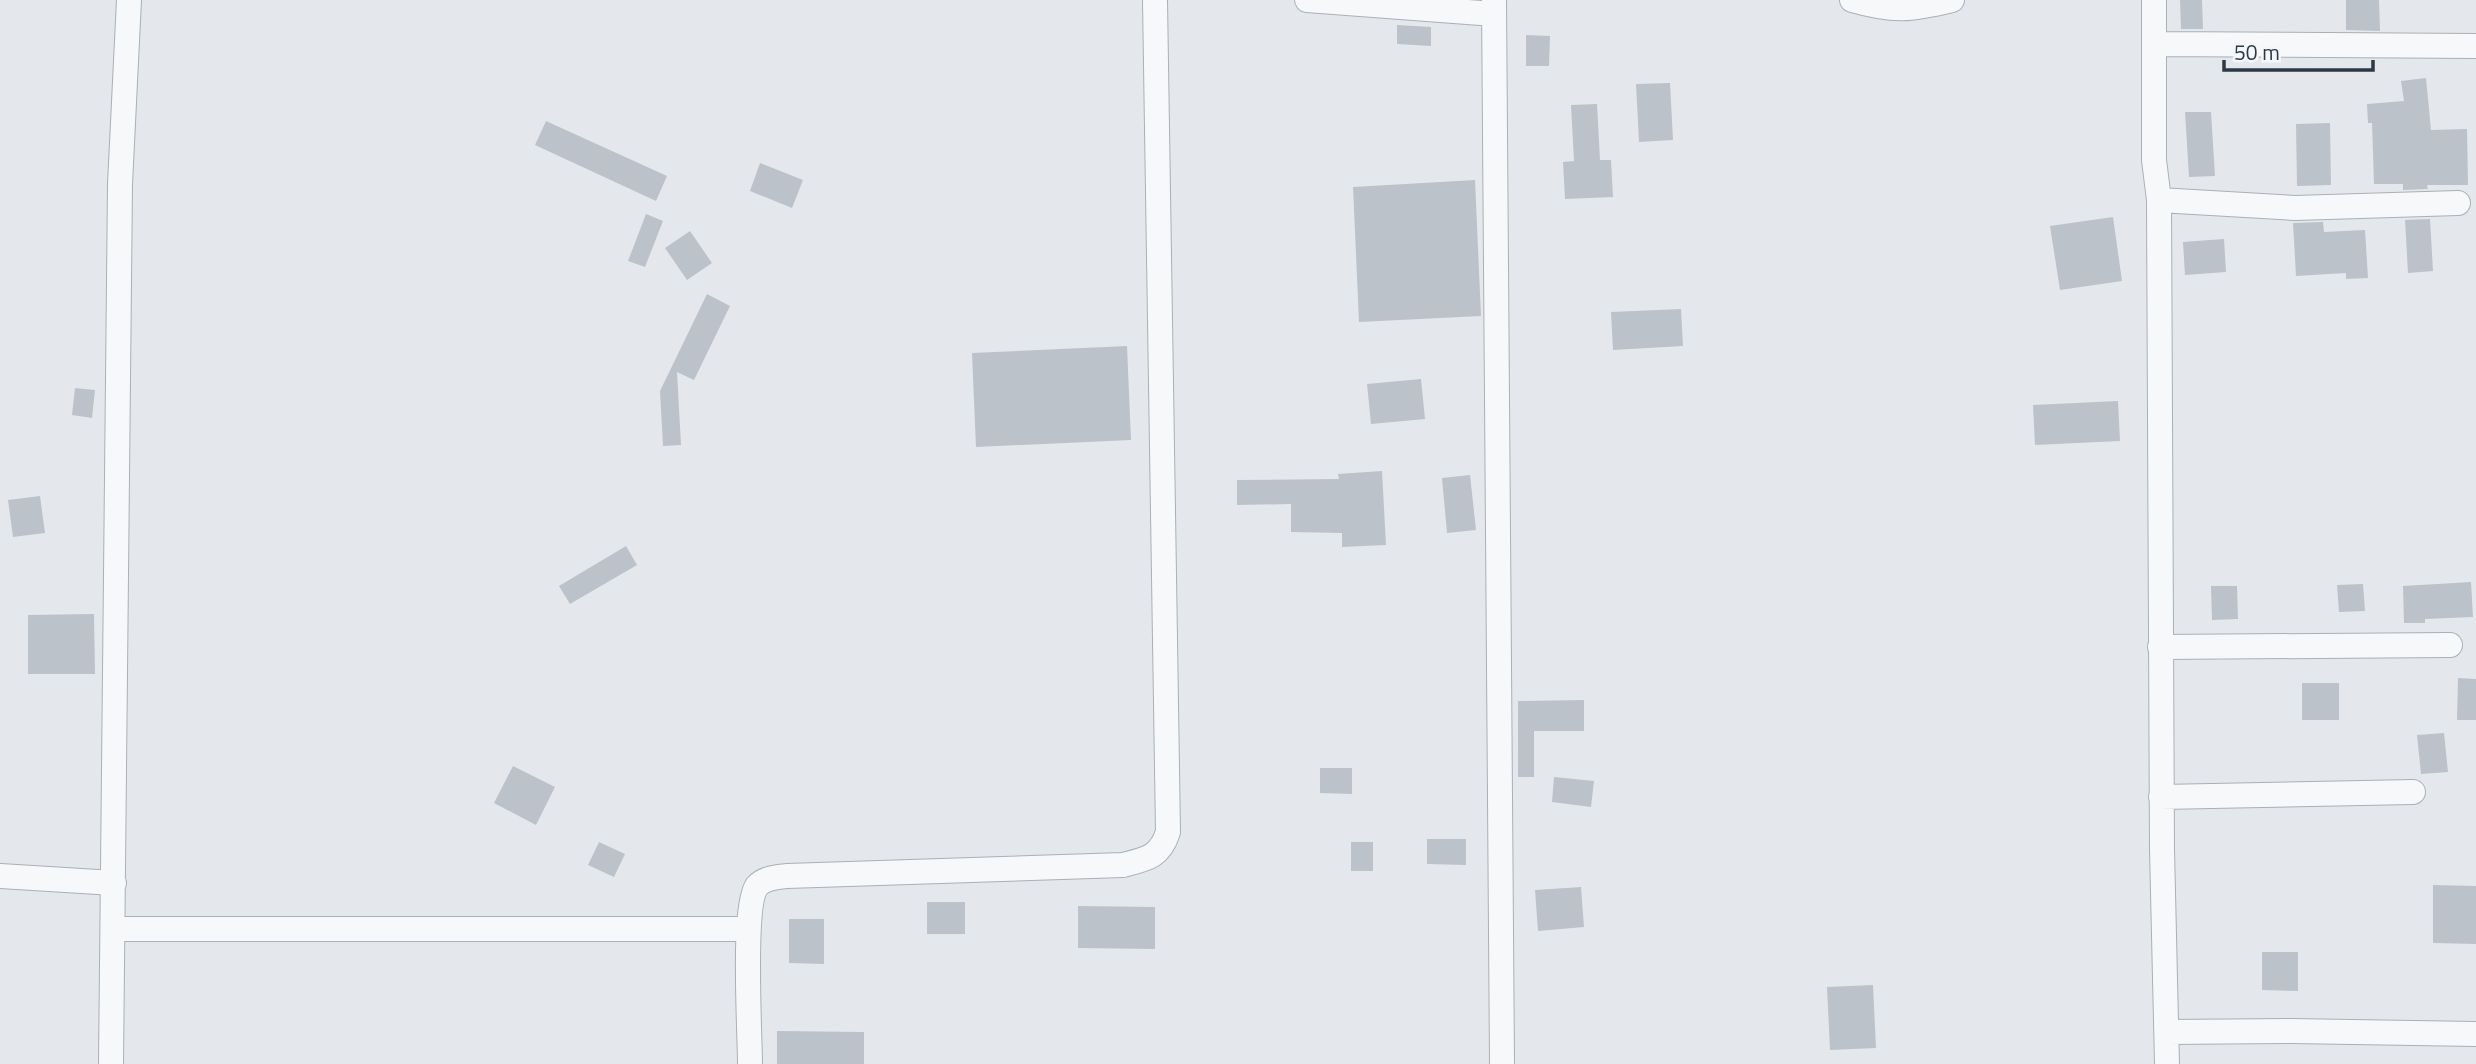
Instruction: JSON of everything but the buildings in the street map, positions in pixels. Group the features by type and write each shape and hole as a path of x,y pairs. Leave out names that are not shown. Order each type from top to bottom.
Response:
{"street":[{"path":"111,1064 120,184 129,0"},
{"path":"750,1064 748,929 755,892 758,885 768,878 1124,864 1147,859 1164,845 1168,832 1155,0"},
{"path":"1307,0 1494,7 1503,1064"},
{"path":"1852,0 1877,7 1911,10 1952,0"},
{"path":"2154,0 2154,160 2159,200 2161,797 2167,1064"},
{"path":"2154,44 2476,46"},
{"path":"2159,200 2295,208 2458,203"},
{"path":"2160,647 2450,645"},
{"path":"2161,797 2413,792"},
{"path":"0,876 114,883"},
{"path":"113,929 748,929"},
{"path":"2167,1032 2476,1034"}]}
